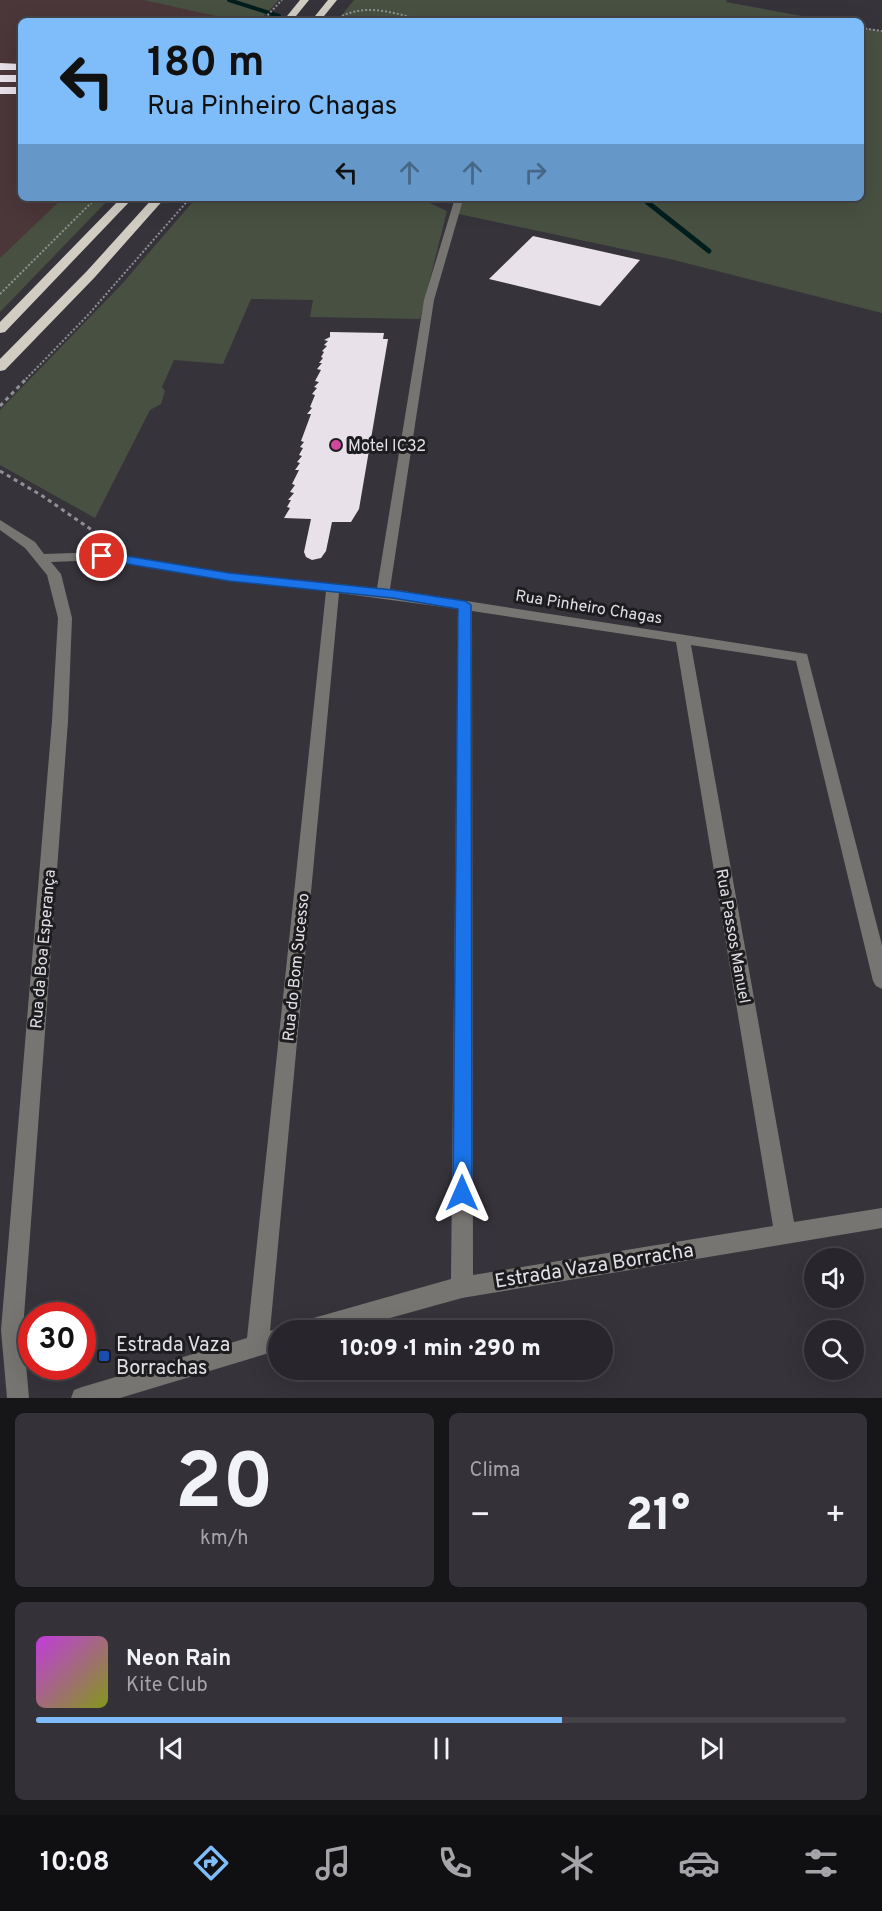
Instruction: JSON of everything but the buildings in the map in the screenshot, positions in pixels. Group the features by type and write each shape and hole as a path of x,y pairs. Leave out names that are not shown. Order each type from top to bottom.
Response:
{"highway":[{"path":"290,18 305,0"},
{"path":"318,18 333,0"},
{"path":"0,329 124,201"},
{"path":"0,367 91,274 156,201"}],"street":[{"path":"383,593 429,300 458,201"},
{"name":"Rua da Boa Esperança","path":"0,524 30,545 54,574 65,618 60,721 12,1330 18,1398"},
{"name":"Rua Pinheiro Chagas","path":"40,558 113,558 229,577 383,593 802,657 882,981"},
{"name":"Rua do Bom Sucesso","path":"257,1346 333,588"},
{"path":"462,1287 465,605"},
{"name":"Rua Passos Manuel","path":"683,639 785,1233"},
{"name":"Estrada Vaza Borracha","path":"345,1320 462,1287 882,1218"},
{"path":"82,1398 268,1342"}],"path":[{"path":"265,18 282,0"},
{"path":"341,18 348,12 361,10 379,11 411,18"},
{"path":"864,28 882,31"},
{"path":"0,294 93,201"},
{"path":"0,406 88,315 187,201"},
{"path":"0,471 99,534 106,540 113,558"}],"shaded area":[{"path":"0,0 143,0 232,18 18,18 18,201 84,201 0,283"}],"green space":[{"path":"143,0 279,0 262,18 225,18"},
{"path":"354,0 727,0 726,2 813,18 339,18"},
{"path":"864,28 882,31 882,313 674,260 454,213 458,201 864,201"},
{"path":"60,201 107,201 0,312 0,258"},
{"path":"193,201 425,201 447,211 420,319 310,317 313,300 251,299 223,364 174,360 162,387 165,391 161,404 150,410 95,518 0,465 0,410 122,284"}],"waterway":[{"path":"229,0 279,16"},
{"path":"646,201 709,251"}],"place":[{"name":"Motel IC32","path":"336,445"},
{"name":"Estrada Vaza Borrachas","path":"104,1356"}],"route":[{"path":"102,556 229,577 393,594 465,605 462,1193"}]}
